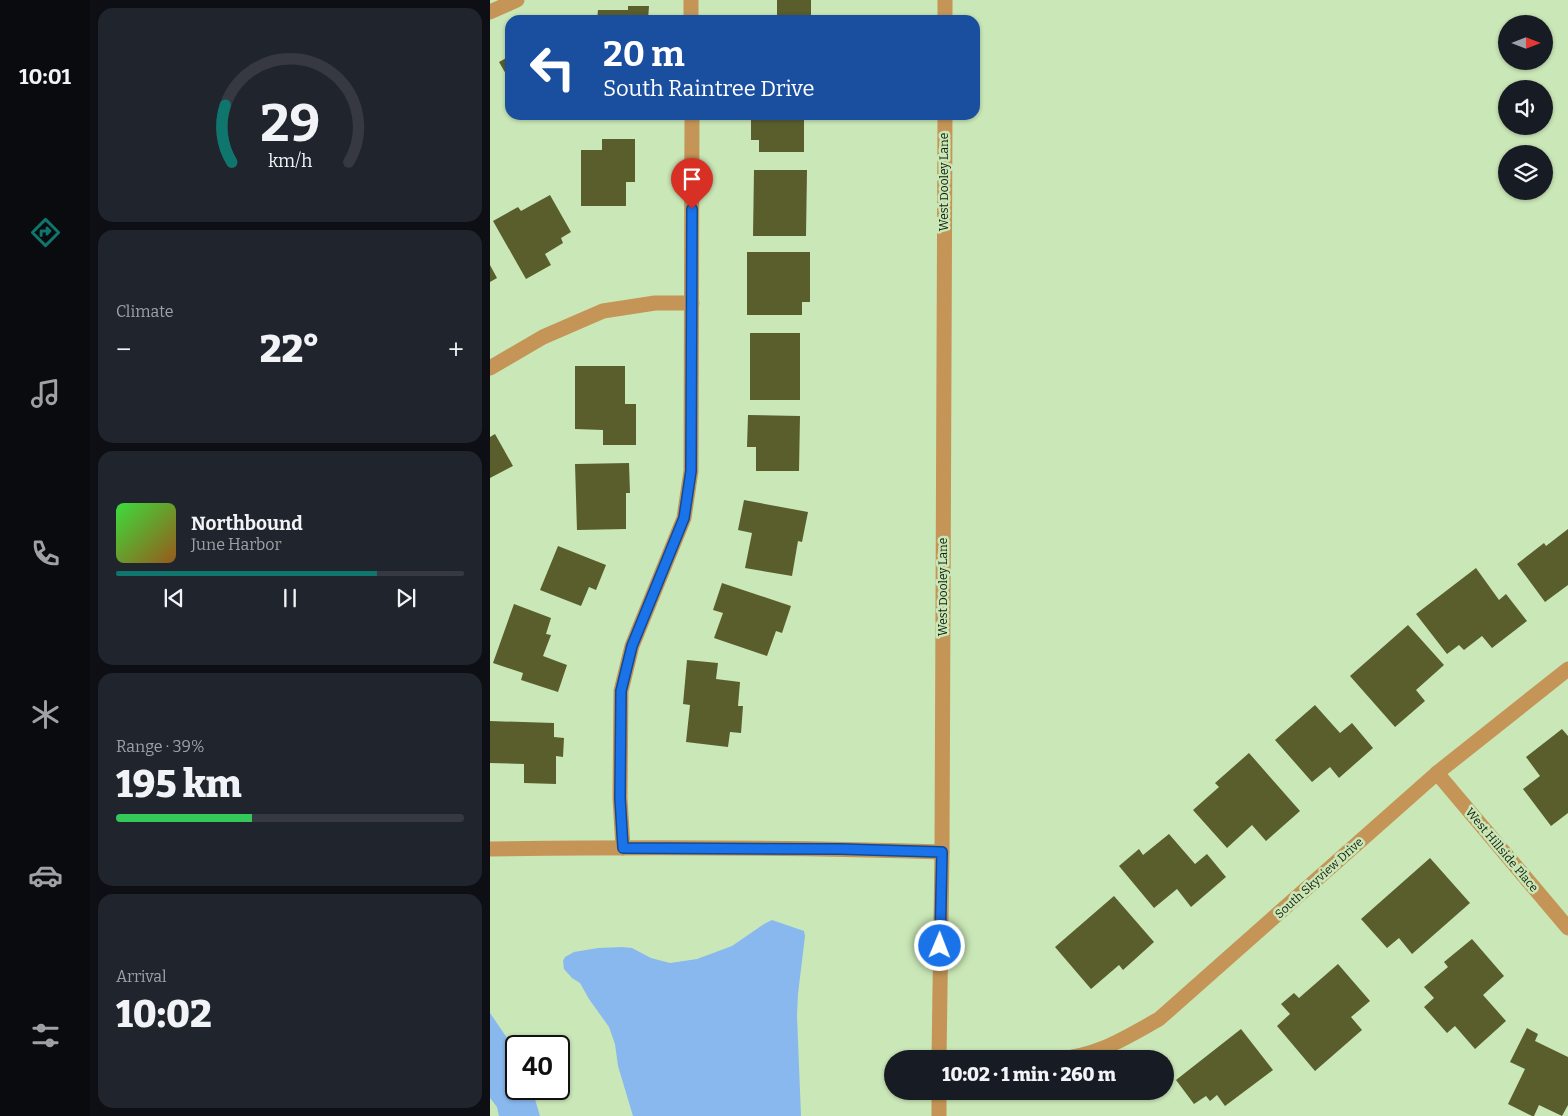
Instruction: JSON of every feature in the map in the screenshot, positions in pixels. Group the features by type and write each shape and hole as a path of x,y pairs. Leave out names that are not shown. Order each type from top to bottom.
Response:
{"street":[{"path":"490,12 517,0"},
{"path":"691,0 691,15"},
{"path":"945,0 945,15"},
{"path":"623,848 620,798 621,691 632,646 684,518 691,471 692,120"},
{"name":"West Dooley Lane","path":"939,1050 942,852 944,120"},
{"path":"490,368 543,337 604,311 656,303 692,303"},
{"name":"South Skyview Drive","path":"1097,1050 1111,1046 1159,1019 1437,773 1568,669"},
{"name":"West Hillside Place","path":"1437,773 1568,928"},
{"path":"490,850 623,848 840,849 942,852"},
{"path":"939,1100 939,1116"}],"water":[{"path":"772,920 804,931 805,936 797,1015 801,1116 633,1116 609,1027 580,983 572,978 564,969 563,961 565,957 574,952 622,947 632,948 651,958 670,963 697,959 732,946"},
{"path":"490,1013 505,1035 505,1100 535,1100 540,1116 499,1116 497,1107 490,1098"}],"building":[{"path":"777,0 811,0 811,15 777,15"},
{"path":"628,6 649,6 648,15 598,15 598,10 628,10"},
{"path":"505,59 505,72 499,62"},
{"path":"751,120 804,120 804,152 759,152 759,140 751,140"},
{"path":"602,139 635,139 635,182 626,182 626,206 581,206 581,150 602,150"},
{"path":"754,170 807,170 806,236 753,236"},
{"path":"550,195 571,232 561,238 563,243 545,254 551,265 526,279 493,221 518,207 521,211"},
{"path":"747,252 810,252 810,302 802,302 802,315 747,315"},
{"path":"490,265 497,278 490,282"},
{"path":"750,333 800,333 800,400 750,400"},
{"path":"575,366 625,366 625,404 636,404 636,445 603,445 603,430 575,429"},
{"path":"748,415 800,416 799,471 756,471 756,447 747,447"},
{"path":"495,434 513,466 490,478 490,437"},
{"path":"629,463 630,493 626,493 626,529 577,530 575,464"},
{"path":"744,500 808,512 802,542 798,541 792,576 745,568 752,533 738,530"},
{"path":"1568,529 1568,585 1545,602 1517,564 1544,543 1546,546"},
{"path":"558,546 606,565 596,590 589,587 581,606 540,590"},
{"path":"1476,568 1499,600 1506,594 1527,621 1492,648 1482,636 1464,650 1459,645 1447,654 1416,614"},
{"path":"722,583 791,606 782,633 776,631 767,656 714,638 723,613 713,610"},
{"path":"514,604 551,618 546,634 551,635 543,656 567,665 558,692 521,680 523,673 493,663"},
{"path":"1408,625 1444,665 1416,690 1425,701 1395,727 1350,676"},
{"path":"687,660 718,663 716,679 740,682 738,706 743,706 741,733 730,732 728,747 686,742 690,705 683,704"},
{"path":"1315,705 1340,733 1352,723 1373,748 1339,778 1330,767 1312,782 1275,740"},
{"path":"490,721 554,723 554,737 564,738 563,757 556,756 556,784 524,783 524,764 490,763"},
{"path":"1562,729 1568,736 1568,813 1551,826 1523,789 1540,776 1526,757"},
{"path":"1249,753 1300,811 1266,841 1252,825 1227,848 1193,810 1219,787 1215,783"},
{"path":"1169,834 1195,864 1207,854 1226,877 1191,907 1177,889 1154,908 1119,866 1139,849 1143,855"},
{"path":"1430,858 1470,903 1412,954 1399,938 1387,948 1361,919"},
{"path":"1114,896 1154,942 1123,970 1119,965 1091,989 1055,947"},
{"path":"1472,939 1504,976 1483,995 1506,1021 1475,1049 1455,1026 1447,1033 1424,1007 1434,998 1424,987 1448,967 1444,962"},
{"path":"1338,964 1370,1001 1351,1017 1362,1030 1315,1071 1277,1026 1290,1014 1281,1004 1294,993 1299,998"},
{"path":"1527,1028 1538,1034 1535,1041 1568,1057 1568,1105 1562,1116 1539,1105 1534,1116 1532,1116 1508,1104 1525,1069 1510,1062"},
{"path":"1241,1029 1273,1070 1225,1106 1217,1095 1210,1101 1206,1096 1194,1104 1176,1080"}],"route":[{"path":"692,209 691,471 684,518 632,646 621,691 620,798 623,848 840,849 942,852 940,946"}]}
